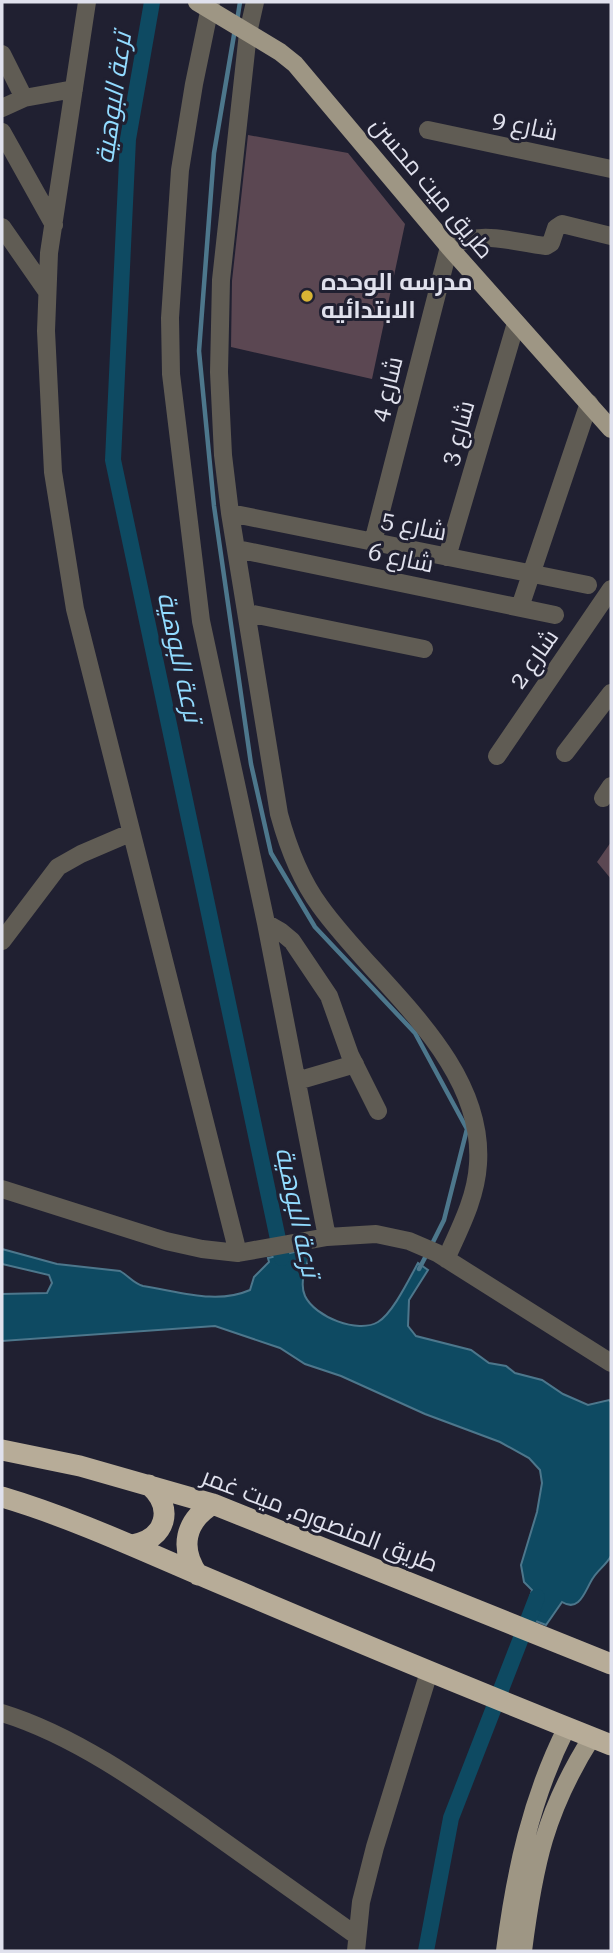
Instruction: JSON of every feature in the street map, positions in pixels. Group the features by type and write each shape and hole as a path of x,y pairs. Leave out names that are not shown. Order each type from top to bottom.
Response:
{"highway":[{"name":"طريق المنصوره, ميت غمر","path":"2,1450 46,1458 212,1504 611,1664"},
{"path":"132,1545 152,1539 163,1521 165,1511 162,1501 149,1485"},
{"path":"2,1497 132,1545 439,1676 602,1741"},
{"path":"198,1574 191,1565 186,1542 194,1519 212,1504"}],"main road":[{"name":"طريق ميت محسن","path":"209,7 295,64 449,247 611,429"},
{"path":"505,1951 529,1820 550,1760 559,1724"},
{"path":"523,1951 536,1865 547,1824 572,1769 602,1741"}],"street":[{"path":"87,2 46,290 53,472 75,609 237,1253"},
{"path":"255,2 248,33 220,280 219,372 223,455 230,513 279,814 287,845 309,888 328,917 447,1058 473,1111 478,1141 474,1191 468,1213 435,1252"},
{"path":"209,7 180,170 170,317 171,374 201,621 267,923 327,1237"},
{"path":"2,54 24,98"},
{"path":"2,108 24,98 75,89"},
{"name":"شارع 9","path":"428,130 611,170"},
{"path":"2,132 54,225"},
{"path":"449,247 469,238 490,236 548,246 556,228 562,224 611,236"},
{"path":"2,227 46,290"},
{"name":"شارع 4","path":"373,542 449,247"},
{"name":"شارع 3","path":"447,557 516,323"},
{"path":"520,607 589,403"},
{"name":"شارع 5","path":"230,513 588,585"},
{"name":"شارع 6","path":"237,549 555,615"},
{"name":"شارع 2","path":"497,756 611,589"},
{"path":"248,613 424,649"},
{"path":"565,753 611,694"},
{"path":"2,941 58,867 81,853 130,833"},
{"path":"267,923 292,941 323,988 333,1005 355,1064 378,1111"},
{"path":"297,1081 355,1064"},
{"path":"2,1189 166,1241 202,1249 237,1253 327,1237 376,1234 435,1252 611,1363"},
{"path":"2,1713 68,1741 108,1763 356,1944 361,1902 375,1847 439,1676"}],"water":[{"path":"2,1249 57,1264 120,1271 143,1286 210,1297 250,1290 254,1277 269,1262 268,1258 303,1250 304,1253 310,1254 303,1291 310,1304 327,1317 360,1326 370,1325 384,1318 418,1263 428,1270 409,1300 408,1326 416,1336 471,1350 489,1363 506,1366 515,1373 542,1380 563,1394 588,1405 609,1400 611,1402 611,1556 595,1575 581,1599 573,1605 562,1602 546,1625 525,1617 532,1590 524,1582 521,1565 537,1512 542,1483 540,1470 529,1458 500,1442 425,1414 341,1376 305,1364 280,1348 215,1326 2,1341 2,1294 47,1293 52,1283 49,1275 2,1264"}],"building":[{"name":"مدرسه الوحده الابتدائيه","path":"248,135 348,153 405,224 372,379 231,347 232,281"},
{"path":"611,842 611,879 597,862"}],"waterway":[{"name":"ترعة البوهية","path":"152,2 128,139 113,460 282,1258"},
{"path":"237,21 240,2"},
{"path":"235,29 214,153 199,351 214,506 251,764 271,853 315,927 415,1033 467,1129 444,1220 432,1244"},
{"path":"419,1269 428,1252"},
{"path":"426,1951 451,1818 537,1597"}],"place":[{"name":"مدرسه الوحده الابتدائيه","path":"307,296"}]}
